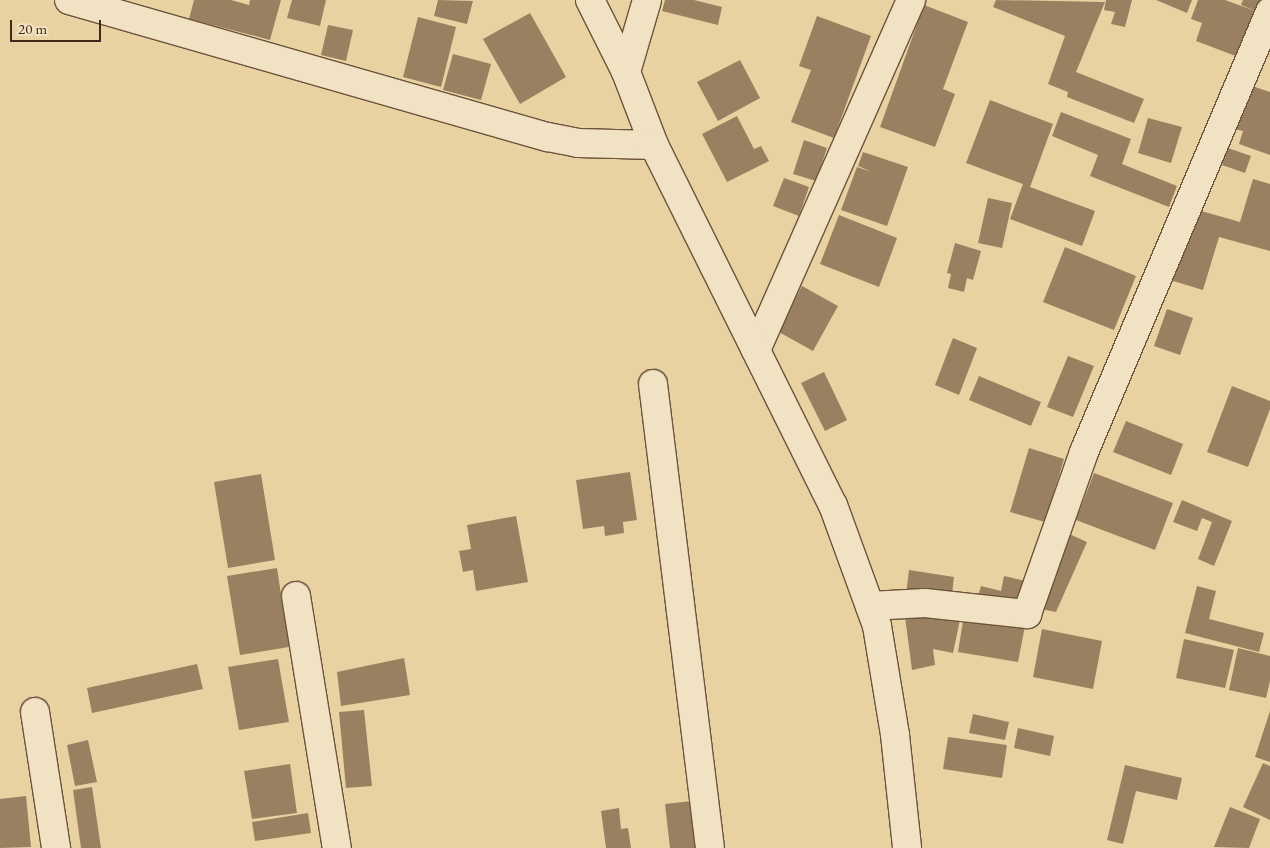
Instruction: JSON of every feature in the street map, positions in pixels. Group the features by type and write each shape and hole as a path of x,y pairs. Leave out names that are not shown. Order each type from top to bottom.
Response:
{"street":[{"path":"69,0 548,137 578,143 654,145"},
{"path":"590,0 626,72 654,145 832,505 870,606 877,626 895,734 907,848"},
{"path":"626,72 647,0"},
{"path":"756,350 911,0"},
{"path":"870,606 924,603 1027,614 1084,452 1270,12"},
{"path":"653,384 710,848"},
{"path":"296,596 337,848"},
{"path":"35,712 56,848"}],"building":[{"path":"194,0 231,0 249,5 250,0 281,0 270,40 189,19"},
{"path":"292,0 326,0 320,26 287,18"},
{"path":"438,0 473,1 467,24 434,16"},
{"path":"665,0 694,0 722,7 718,25 662,11"},
{"path":"996,0 1105,2 1076,72 1144,99 1134,123 1067,97 1068,92 1048,84 1065,36 993,7"},
{"path":"1106,0 1132,0 1125,27 1111,24 1115,12 1104,10"},
{"path":"1156,0 1192,0 1187,13"},
{"path":"1198,0 1225,0 1258,12 1241,58 1196,41 1202,23 1191,19"},
{"path":"1243,0 1263,0 1258,12 1241,5"},
{"path":"924,5 968,22 943,89 955,94 935,147 880,127"},
{"path":"530,13 566,77 520,104 483,39"},
{"path":"817,16 871,36 834,138 791,122 811,70 799,66"},
{"path":"418,17 456,27 441,87 403,77"},
{"path":"328,25 353,30 346,61 321,55"},
{"path":"453,54 491,64 481,100 443,90"},
{"path":"740,60 760,98 718,121 697,82"},
{"path":"1249,85 1270,92 1270,155 1239,144 1243,131 1234,129"},
{"path":"990,100 1053,124 1030,187 1095,211 1082,246 1010,219 1023,184 966,163"},
{"path":"1061,112 1131,139 1122,164 1177,186 1169,207 1090,176 1098,155 1052,136"},
{"path":"737,116 754,149 761,146 769,161 727,182 702,134"},
{"path":"1148,118 1182,127 1171,163 1138,153"},
{"path":"804,140 827,148 816,181 793,174"},
{"path":"1228,148 1251,156 1245,173 1222,165"},
{"path":"863,152 908,167 887,226 841,210 857,167 872,172 858,166"},
{"path":"784,178 809,187 799,216 773,206"},
{"path":"1253,179 1270,184 1270,251 1219,237 1203,290 1170,280 1191,208 1240,222"},
{"path":"988,198 1012,203 1002,248 978,243"},
{"path":"839,215 897,238 879,287 820,264"},
{"path":"955,243 981,251 973,280 967,278 964,292 948,288 951,274 947,273"},
{"path":"1065,247 1136,276 1114,330 1043,302"},
{"path":"802,286 838,306 813,351 777,331"},
{"path":"1167,309 1193,318 1180,355 1154,346"},
{"path":"953,338 977,348 959,395 935,385"},
{"path":"1068,356 1094,366 1073,417 1047,407"},
{"path":"824,372 847,420 825,431 801,383"},
{"path":"979,376 1041,402 1031,426 969,400"},
{"path":"1232,386 1270,401 1270,409 1248,467 1207,452"},
{"path":"1126,421 1183,444 1171,475 1113,452"},
{"path":"1029,448 1064,459 1045,522 1010,512"},
{"path":"630,472 637,520 623,522 624,533 605,536 604,526 583,529 576,480"},
{"path":"1094,473 1173,503 1155,550 1076,520"},
{"path":"261,474 275,560 228,568 214,482"},
{"path":"1182,500 1232,521 1214,566 1198,559 1212,522 1202,518 1197,531 1173,522"},
{"path":"516,516 528,582 476,591 473,570 463,572 459,551 471,549 467,525"},
{"path":"1067,533 1087,542 1056,612 1036,608"},
{"path":"277,568 289,647 240,655 227,576"},
{"path":"909,570 954,577 951,602 906,595"},
{"path":"1004,576 1025,581 1017,613 976,603 981,586 1001,591"},
{"path":"1197,586 1216,591 1209,619 1264,633 1259,652 1185,633"},
{"path":"904,609 961,615 953,653 933,649 935,665 912,670"},
{"path":"964,615 1025,626 1018,662 958,652"},
{"path":"1042,629 1102,641 1093,689 1033,677"},
{"path":"1184,639 1234,650 1225,688 1176,678"},
{"path":"1238,648 1270,656 1270,681 1266,698 1229,690"},
{"path":"404,658 410,695 341,706 337,672"},
{"path":"278,659 289,722 239,730 228,667"},
{"path":"197,664 203,689 92,713 87,688"},
{"path":"364,710 372,786 346,788 339,712"},
{"path":"1270,711 1270,762 1255,757"},
{"path":"973,714 1009,722 1005,740 969,733"},
{"path":"1018,728 1054,736 1050,756 1014,748"},
{"path":"948,737 1007,745 1002,778 943,769"},
{"path":"88,740 97,782 75,786 67,745"},
{"path":"1263,763 1270,766 1270,820 1243,807"},
{"path":"290,764 297,813 252,819 244,771"},
{"path":"1125,765 1182,778 1177,800 1136,791 1123,844 1107,840"},
{"path":"92,787 101,848 81,848 73,790"},
{"path":"26,796 31,847 0,848 0,799"},
{"path":"692,801 697,848 670,848 665,804"},
{"path":"1230,807 1260,819 1249,848 1214,847"},
{"path":"619,808 621,829 628,828 631,848 606,848 601,811"},
{"path":"308,813 311,833 255,841 252,822"}]}
